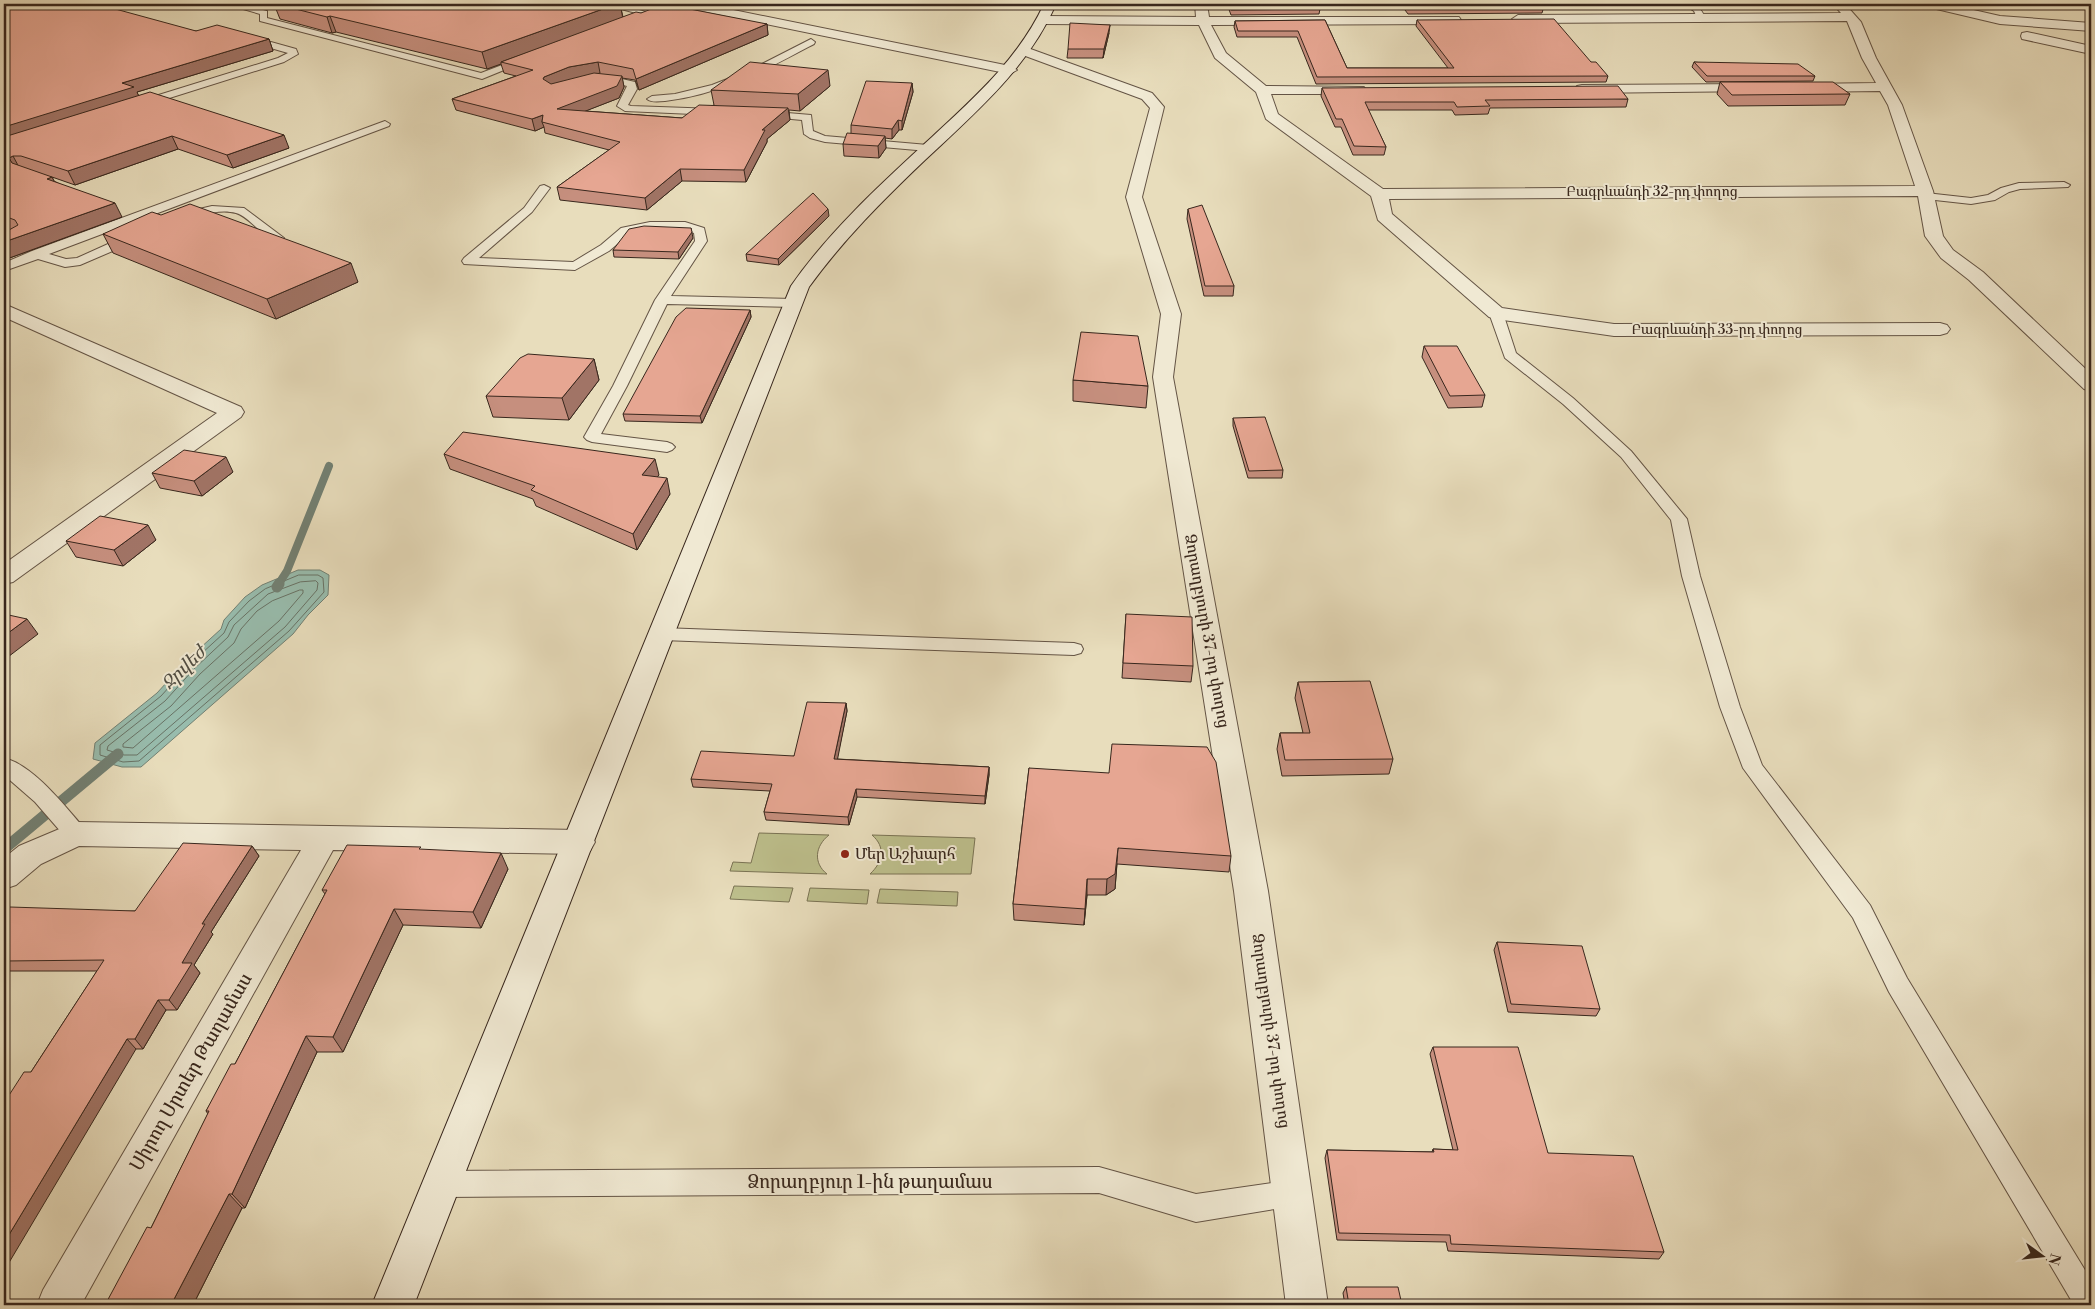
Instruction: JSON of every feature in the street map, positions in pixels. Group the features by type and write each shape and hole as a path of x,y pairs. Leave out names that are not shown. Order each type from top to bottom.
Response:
{"street":[{"path":"687,4 1017,61"},
{"path":"1200,4 1203,21 1220,55 1263,90 1271,116 1379,194 1384,216 1496,313"},
{"path":"1838,4 1851,17 1868,58 1895,105 1925,193 1934,236 1947,254 1976,276 2091,385"},
{"path":"1932,4 1998,20 2091,27"},
{"path":"393,1305 580,842 800,286 831,246 849,225 1017,61 1047,12 1203,21 1472,20"},
{"path":"1502,19 1851,17"},
{"path":"1998,20 2003,25 2026,36 2091,50"},
{"name":"Ձորաղբյուրի 37-րդ փողոց","path":"1017,61 1147,96 1157,107 1134,197 1171,314 1163,378 1251,891 1307,1305"},
{"path":"1787,88 1886,87"},
{"path":"1569,89 1767,88"},
{"path":"1263,90 1372,90"},
{"name":"Բագրևանդի 32-րդ փողոց","path":"1379,194 1925,193"},
{"path":"4,310 233,412 4,576"},
{"name":"Բագրևանդի 33-րդ փողոց","path":"1496,313 1614,330 1940,329"},
{"path":"4,876 30,855 76,834 580,842"},
{"name":"Սիրող Սրտեր Թաղամաս","path":"58,1305 324,838"}],"lane":[{"path":"230,4 264,13 263,19"},
{"path":"606,4 650,14 622,24"},
{"path":"1687,4 1698,10 1702,18"},
{"path":"263,19 280,14"},
{"path":"263,19 482,76 538,55"},
{"path":"133,106 281,60 293,54 293,51 236,36"},
{"path":"626,100 671,98 705,92 733,82 811,42"},
{"path":"586,77 604,77 632,84 632,89 622,106 630,109 727,112"},
{"path":"757,113 807,117 808,132 825,139 928,148"},
{"path":"4,267 385,124"},
{"path":"1925,193 1971,201 1991,198 2005,190 2019,186 2064,184"},
{"path":"544,188 528,210 468,261 575,266 605,248 625,231 650,226 684,226 700,232 701,241 662,300 620,386 592,437 667,447"},
{"path":"124,208 142,214"},
{"path":"170,221 212,209 240,210 278,238"},
{"path":"36,254 65,263 80,261 143,233"},
{"path":"662,300 793,303"},
{"path":"1496,313 1510,354 1568,400 1626,454 1679,519 1691,576 1730,708 1753,768 1862,912 1898,985 2090,1305"},
{"path":"662,634 1074,649"},
{"path":"4,765 17,773 49,803 76,834"},
{"name":"Ձորաղբյուր 1-ին թաղամաս","path":"443,1184 1099,1180 1196,1208 1293,1193"}],"green space":[{"path":"759,833 829,835 821,844 818,854 819,865 827,874 730,871 733,862 751,863"},
{"path":"872,835 975,838 971,874 870,874 878,865 881,854 879,844"},
{"path":"734,886 793,888 789,902 730,899"},
{"path":"810,888 869,890 867,904 807,901"},
{"path":"880,889 958,892 957,906 877,903"}],"water":[{"path":"298,570 320,570 329,575 328,595 308,615 293,634 141,767 122,767 93,759 95,743 157,693 187,660 221,629 224,620 245,597 262,585"}],"building":[{"path":"4,4 97,4 196,31 217,25 269,39 122,83 134,87 4,127"},
{"path":"276,4 617,4 482,52"},
{"path":"664,4 767,24 636,79 633,69 598,62 569,67 544,77 543,79 551,84 594,73 622,76 617,86 557,109 682,118 699,105 788,108 762,130 765,130 744,170 680,169 645,198 557,187 620,142 542,122 543,115 532,119 452,99 533,70 501,62 636,12 641,13"},
{"path":"1229,4 1317,4 1320,9 1231,10"},
{"path":"1407,4 1542,4 1544,6 1409,7"},
{"path":"1554,19 1591,62 1596,62 1608,76 1317,77 1298,31 1238,31 1235,21 1325,20 1347,68 1454,68 1417,20"},
{"path":"1070,23 1110,25 1104,49 1068,49"},
{"path":"750,62 828,70 798,94 711,90"},
{"path":"1694,62 1798,64 1815,76 1707,76"},
{"path":"866,81 912,83 902,121 898,120 892,129 851,125"},
{"path":"1720,82 1833,82 1850,94 1732,95"},
{"path":"1618,86 1628,99 1485,100 1490,106 1457,107 1454,102 1365,102 1386,147 1354,146 1342,119 1336,119 1322,88"},
{"path":"150,92 284,135 227,155 172,136 68,171 21,156 13,156 9,158 12,163 52,177 47,179 115,203 4,242 4,228 9,230 18,225 15,220 4,216 4,137"},
{"path":"847,133 885,136 878,146 843,144"},
{"path":"813,193 828,209 778,259 746,254"},
{"path":"190,204 351,263 267,299 103,234 152,212 161,215"},
{"path":"1202,205 1234,286 1205,286 1188,209"},
{"path":"644,226 691,228 692,232 678,252 613,250 629,229"},
{"path":"686,308 750,310 700,416 623,414 676,317"},
{"path":"1081,332 1138,336 1148,386 1073,380"},
{"path":"1424,346 1457,346 1485,395 1450,396"},
{"path":"528,354 594,359 562,398 486,396 520,358"},
{"path":"1265,417 1283,470 1249,471 1233,418"},
{"path":"463,432 655,459 642,475 667,478 633,534 531,490 535,486 444,454"},
{"path":"184,450 226,457 194,481 152,473"},
{"path":"100,516 148,525 114,550 66,541"},
{"path":"4,614 27,619 4,636"},
{"path":"1126,614 1192,617 1193,666 1123,663"},
{"path":"1370,681 1393,759 1285,760 1280,733 1310,733 1298,682"},
{"path":"807,702 846,703 834,759 989,767 985,796 856,789 848,817 764,812 772,784 691,779 701,751 794,756"},
{"path":"1112,744 1207,747 1216,762 1231,856 1118,848 1115,874 1107,879 1087,879 1085,909 1013,904 1029,768 1109,773"},
{"path":"183,843 252,846 202,924 205,924 182,963 192,963 169,1000 158,1000 135,1039 127,1039 4,1243 4,1103 24,1072 31,1072 104,960 4,961 4,915 10,907 135,911"},
{"path":"347,845 421,847 419,849 501,853 473,912 394,909 333,1037 306,1036 232,1194 229,1194 171,1305 105,1305 147,1227 151,1228 209,1111 206,1111 231,1064 235,1064 327,890 322,890"},
{"path":"1497,942 1582,946 1600,1009 1511,1004"},
{"path":"1433,1047 1518,1047 1548,1153 1633,1156 1664,1252 1451,1244 1450,1235 1339,1233 1327,1150 1434,1152 1433,1149 1458,1150"},
{"path":"1346,1287 1398,1287 1402,1305 1349,1305"}],"waterway":[{"name":"Ջրվեժ","path":"278,585 287,571 329,466"},
{"name":"Ջրվեժ","path":"4,849 118,754"}],"place":[{"name":"Մեր Աշխարհ","path":"845,854"}]}
